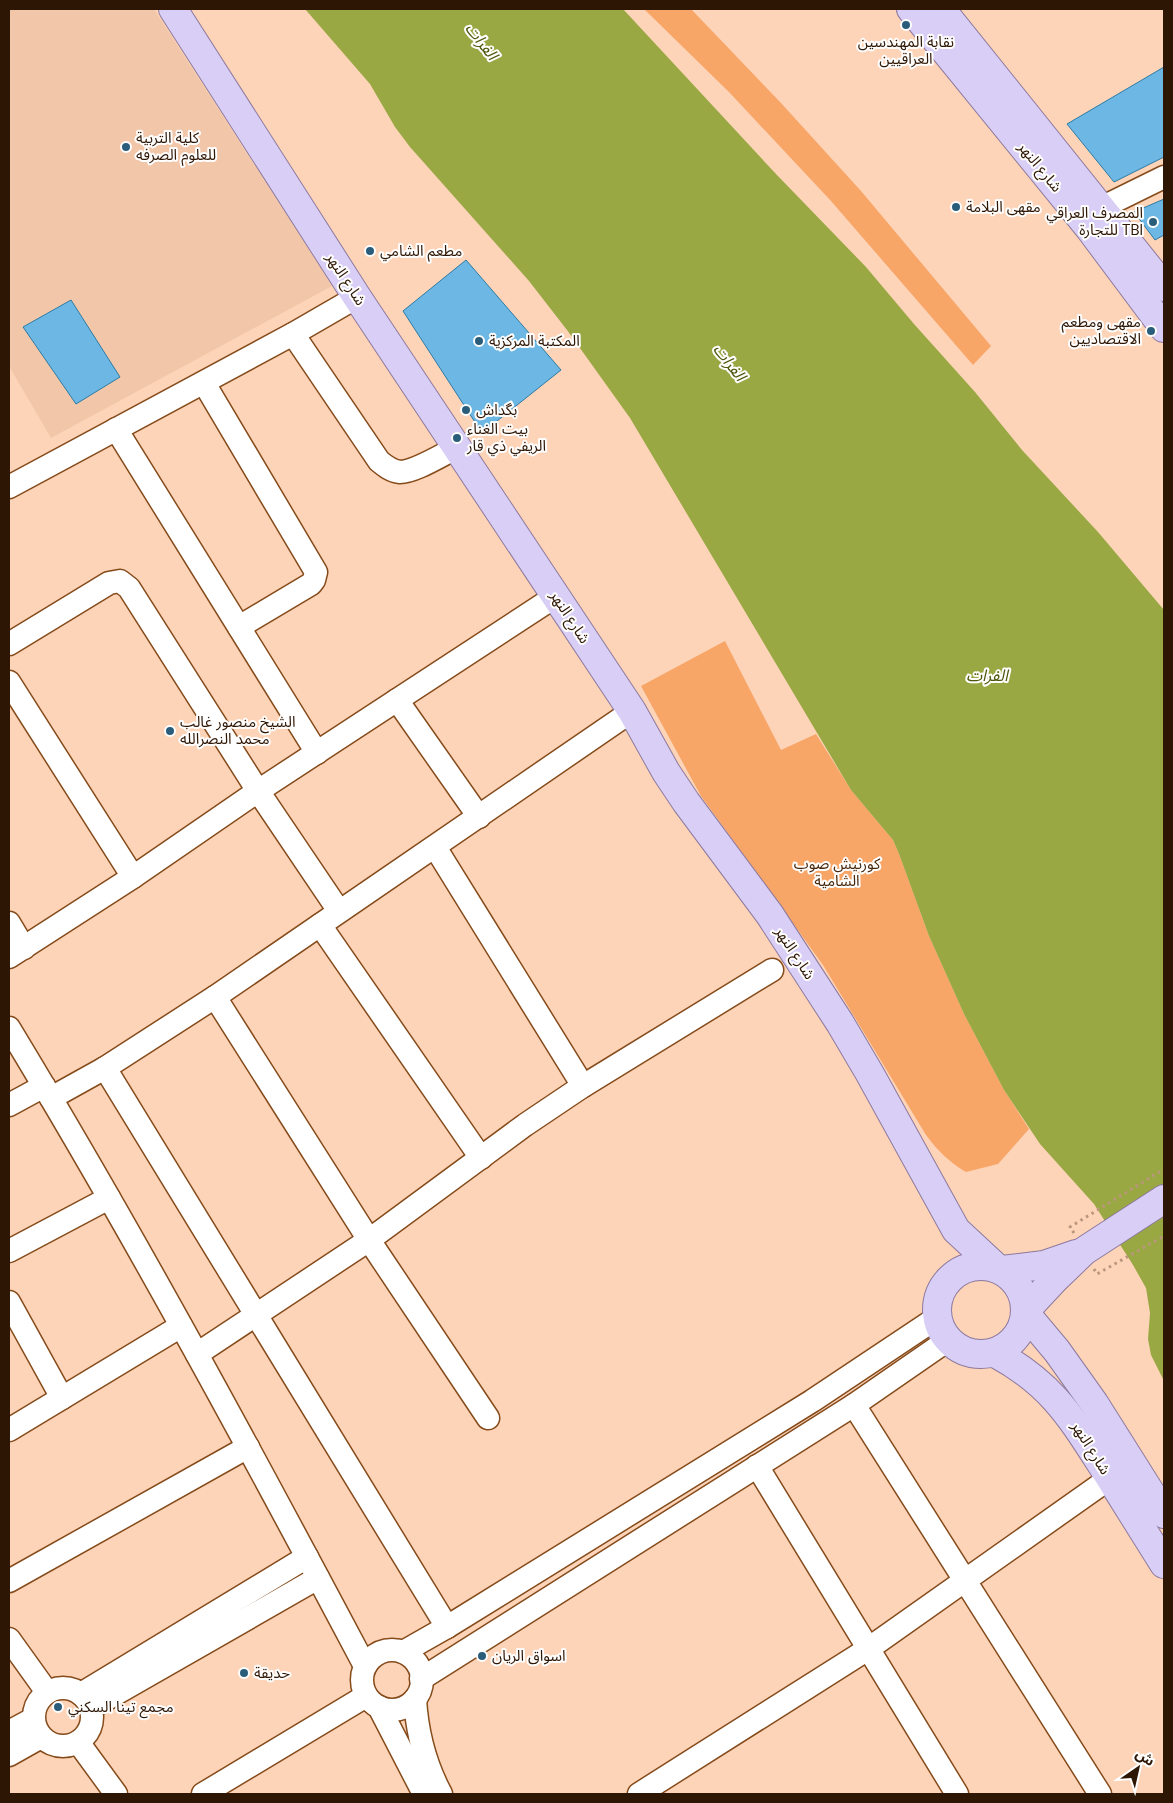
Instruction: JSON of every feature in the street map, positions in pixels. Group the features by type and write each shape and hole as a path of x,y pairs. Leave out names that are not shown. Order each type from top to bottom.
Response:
{"main road":[{"name":"شارع النهر","path":"173,9 357,296 632,711 661,764 686,802 770,915 840,1023 875,1082 956,1230 1000,1269"},
{"name":"شارع النهر","path":"922,10 1102,208 1164,287"},
{"name":"شارع النهر","path":"922,10 1164,328"},
{"path":"1026,1312 1054,1280 1091,1263 1164,1199"},
{"path":"956,1230 945,1285 938,1300 943,1328 954,1346 978,1355 995,1353 1014,1341 1022,1328 1026,1312 1020,1287 1015,1280 1000,1269"},
{"path":"945,1285 958,1272 980,1266 1000,1269 1091,1263"},
{"name":"شارع النهر","path":"1026,1312 1094,1403 1164,1514"},
{"name":"شارع النهر","path":"995,1353 1035,1378 1068,1413 1164,1564"}],"street":[{"path":"1102,208 1164,177"},
{"path":"9,487 204,383 357,296"},
{"path":"293,334 379,462 390,470 401,472 414,469 458,447"},
{"path":"204,383 316,572 314,580 310,584 239,626"},
{"path":"116,429 318,753"},
{"path":"9,644 109,583 120,581 129,588 258,791 339,911"},
{"path":"9,923 16,953 258,791 556,596"},
{"path":"9,682 133,876"},
{"path":"397,700 479,817"},
{"path":"9,1105 48,1092 105,1068 215,997 632,711"},
{"path":"435,847 583,1086"},
{"path":"320,925 481,1158"},
{"path":"197,1354 368,1240 525,1125 583,1086 772,970"},
{"path":"215,997 368,1240 488,1418"},
{"path":"9,1028 48,1092 197,1354 365,1666"},
{"path":"105,1068 447,1627"},
{"path":"9,1251 109,1198"},
{"path":"9,1302 62,1398"},
{"path":"9,1430 181,1326"},
{"path":"373,1702 388,1710 404,1708 418,1689 757,1466 854,1405 943,1328"},
{"path":"424,1794 362,1682 365,1666 375,1655 390,1651 403,1652 447,1627 812,1401 943,1328"},
{"path":"854,1405 1100,1794"},
{"path":"9,1581 248,1447"},
{"path":"757,1466 868,1648 949,1791"},
{"path":"639,1794 868,1648 1110,1478"},
{"path":"86,1701 307,1557"},
{"path":"86,1701 318,1578"},
{"path":"9,1639 47,1692"},
{"path":"403,1652 414,1661 420,1673 416,1716 422,1748 434,1782 441,1794"},
{"path":"65,1687 73,1689 86,1701 92,1718 86,1736 68,1746 49,1743 37,1728 34,1708 47,1692 65,1687"},
{"path":"203,1794 373,1702"},
{"path":"9,1732 37,1728"},
{"path":"9,1755 37,1728"},
{"path":"78,1742 116,1794"}],"path":[{"path":"1070,1227 1164,1169"},
{"path":"1091,1263 1164,1236"}],"shaded area":[{"name":"كلية التربية للعلوم الصرفه","path":"9,9 154,9 332,286 51,438 9,366"}],"green space":[{"path":"644,9 691,9 781,103 861,191 991,346 973,365 831,201 729,92"},
{"name":"كورنيش صوب الشامية","path":"725,641 781,750 816,734 851,790 893,840 929,936 964,1014 1004,1090 1029,1129 998,1164 966,1172 944,1156 926,1135 823,965 701,796 641,686"}],"water":[{"name":"الفرات","path":"305,9 623,9 776,174 866,267 975,392 1022,450 1098,532 1164,610 1164,1381 1151,1355 1148,1339 1150,1313 1146,1288 1094,1204 1040,1144 1004,1090 964,1014 929,936 893,840 851,790 630,418 567,330 529,281 410,147 395,127 370,84"}],"building":[{"path":"1164,67 1164,157 1114,182 1067,124"},
{"name":"المصرف العراقي للتجارة TBI","path":"1164,199 1164,235 1155,240 1134,212"},
{"name":"المكتبة المركزية","path":"466,260 561,370 482,433 403,311"},
{"path":"71,300 120,377 76,404 23,327"}],"place":[{"name":"نقابة المهندسين العراقيين","path":"906,25"},
{"name":"كلية التربية للعلوم الصرفه","path":"126,147"},
{"name":"مقهى البلامة","path":"956,207"},
{"name":"المصرف العراقي للتجارة TBI","path":"1153,222"},
{"name":"مطعم الشامي","path":"370,251"},
{"name":"مقهى ومطعم الاقتصاديين","path":"1151,331"},
{"name":"المكتبة المركزية","path":"479,341"},
{"name":"بگداش","path":"466,410"},
{"name":"بيت الغناء الريفي ذي قار","path":"457,438"},
{"name":"الشيخ منصور غالب محمد النصرالله","path":"170,731"},
{"name":"اسواق الريان","path":"482,1656"},
{"name":"حديقة","path":"244,1673"},
{"name":"مجمع تينا السكني","path":"58,1707"}]}
